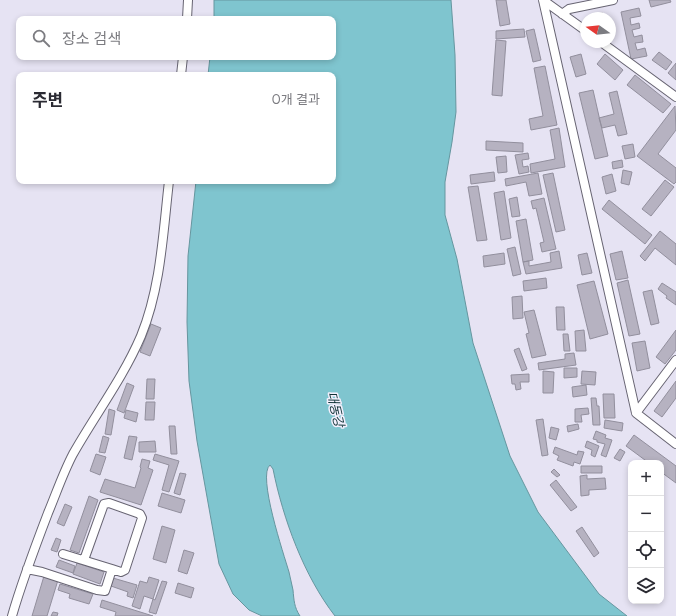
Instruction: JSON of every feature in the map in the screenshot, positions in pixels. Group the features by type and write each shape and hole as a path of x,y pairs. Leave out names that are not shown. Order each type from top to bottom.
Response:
{"street":[{"path":"187,16 188,0"},
{"path":"543,0 580,27"},
{"path":"543,0 636,413 676,444"},
{"path":"562,14 569,9 613,0"},
{"path":"609,48 676,97"},
{"path":"181,72 183,60"},
{"path":"13,616 27,569 73,455 141,336 158,276 169,184"},
{"path":"636,413 676,360"},
{"path":"63,554 121,572 125,570 142,518 140,514 109,503 104,504 84,560"},
{"path":"27,569 42,572 103,592 106,591 112,569"}],"water":[{"name":"대동강","path":"214,0 451,0 455,55 456,112 445,182 445,215 457,259 473,343 510,456 538,512 599,594 627,616 335,616 304,565 289,527 273,469 270,465 267,472 269,499 293,588 295,606 300,616 262,616 249,610 233,594 219,564 197,441 189,381 187,322 188,256 196,184 336,184 336,72 208,72 210,60 336,60 336,16 214,16"}],"building":[{"path":"496,0 506,0 510,24 500,26"},
{"path":"649,0 670,0 671,2 651,7"},
{"path":"639,8 641,16 630,18 631,25 639,23 640,28 632,30 634,37 642,35 643,42 635,43 637,50 645,48 647,56 631,59 621,12"},
{"path":"524,29 525,37 496,39 496,31"},
{"path":"534,29 541,60 533,62 526,31"},
{"path":"496,40 506,41 502,96 492,95"},
{"path":"659,52 672,62 666,70 652,60"},
{"path":"581,54 586,74 576,77 570,57"},
{"path":"605,54 623,70 615,80 597,64"},
{"path":"676,63 676,80 668,73"},
{"path":"545,66 557,125 531,130 529,119 543,116 534,68"},
{"path":"635,75 671,104 663,113 627,85"},
{"path":"593,90 608,156 595,159 579,93"},
{"path":"617,91 627,134 618,136 615,125 602,128 599,118 614,114 609,93"},
{"path":"675,106 676,130 658,154 676,168 676,182 674,184 637,156"},
{"path":"559,128 565,167 531,173 530,164 555,159 550,130"},
{"path":"486,141 523,143 523,152 486,150"},
{"path":"633,144 635,157 625,159 622,146"},
{"path":"528,153 529,159 522,160 523,167 528,166 529,172 519,174 515,155"},
{"path":"506,156 507,172 498,173 496,157"},
{"path":"622,160 623,167 613,169 612,162"},
{"path":"623,170 632,172 629,185 621,183"},
{"path":"494,172 495,181 471,184 470,175"},
{"path":"538,173 542,194 529,196 526,182 506,186 505,179"},
{"path":"553,173 565,230 556,232 543,175"},
{"path":"612,174 616,191 606,194 602,177"},
{"path":"665,180 674,187 651,216 642,209"},
{"path":"478,186 487,240 477,241 468,187"},
{"path":"504,191 511,238 501,240 494,193"},
{"path":"517,197 520,216 512,217 509,199"},
{"path":"544,198 556,249 542,252 540,243 544,242 536,208 533,209 531,201"},
{"path":"609,200 652,235 645,244 602,209"},
{"path":"526,219 533,260 523,262 516,221"},
{"path":"660,231 676,244 676,265 655,248 645,261 640,256"},
{"path":"515,247 521,274 513,276 507,249"},
{"path":"559,251 562,268 526,274 523,262 529,261 529,266 551,262 550,253"},
{"path":"622,251 628,278 616,280 610,254"},
{"path":"504,253 505,264 484,267 483,256"},
{"path":"587,253 592,273 582,275 578,255"},
{"path":"546,278 547,288 524,291 523,281"},
{"path":"628,280 640,334 629,336 617,283"},
{"path":"594,281 608,334 590,339 577,285"},
{"path":"662,283 676,292 676,305 666,298 667,296 658,289"},
{"path":"652,290 659,323 651,325 643,292"},
{"path":"522,296 523,318 513,319 512,297"},
{"path":"556,307 564,307 565,330 557,330"},
{"path":"534,310 546,355 532,358 526,334 529,333 524,312"},
{"path":"151,324 161,328 150,356 140,352"},
{"path":"584,330 586,351 576,351 575,331"},
{"path":"676,330 676,350 665,364 656,357"},
{"path":"563,334 568,334 570,351 564,351"},
{"path":"645,341 650,368 637,371 632,343"},
{"path":"519,348 527,369 522,371 514,350"},
{"path":"574,353 576,365 539,370 538,363 565,359 565,354"},
{"path":"564,368 577,368 577,377 564,378"},
{"path":"543,371 554,372 553,393 543,393"},
{"path":"582,371 596,372 595,385 581,384"},
{"path":"529,374 529,382 520,382 521,389 516,390 515,384 512,384 511,375"},
{"path":"147,379 155,379 154,399 146,399"},
{"path":"676,381 676,398 662,417 654,411"},
{"path":"127,383 134,386 124,413 117,410"},
{"path":"586,385 587,395 573,397 572,387"},
{"path":"603,394 614,394 615,418 604,418"},
{"path":"591,398 596,398 597,406 599,406 600,425 593,425"},
{"path":"146,402 155,402 154,420 145,420"},
{"path":"588,408 589,414 581,415 582,422 575,422 575,409"},
{"path":"109,409 115,411 111,435 105,434"},
{"path":"126,410 138,413 136,422 124,418"},
{"path":"543,419 548,455 542,456 536,420"},
{"path":"605,420 623,423 622,431 604,428"},
{"path":"578,424 579,429 568,432 567,426"},
{"path":"169,426 175,426 177,454 171,454"},
{"path":"551,427 559,429 556,440 549,438"},
{"path":"596,431 606,435 605,438 612,440 606,457 601,455 605,444 597,442 597,440 593,439"},
{"path":"634,435 676,466 676,483 664,474 664,460 645,460 626,446"},
{"path":"103,436 109,438 105,453 99,452"},
{"path":"129,436 137,437 132,460 124,458"},
{"path":"155,441 156,452 139,452 139,442"},
{"path":"587,441 599,446 595,457 591,455 592,450 585,447"},
{"path":"555,447 577,455 578,451 584,452 580,464 574,462 573,466 557,460 559,456 553,453"},
{"path":"620,449 625,452 620,461 614,458"},
{"path":"96,454 106,457 100,475 90,471"},
{"path":"155,454 179,461 169,492 162,490 169,465 153,460"},
{"path":"142,459 150,461 148,468 153,470 141,505 100,492 105,479 135,488"},
{"path":"581,466 602,466 602,473 581,473"},
{"path":"554,469 560,475 557,477 551,472"},
{"path":"180,473 186,474 180,495 174,493"},
{"path":"587,475 587,479 605,478 606,489 589,490 589,495 581,496 580,476"},
{"path":"556,480 577,507 571,511 550,485"},
{"path":"162,493 185,500 181,513 158,506"},
{"path":"89,496 98,500 79,553 70,550"},
{"path":"65,504 72,507 64,526 57,523"},
{"path":"162,526 175,530 166,563 153,559"},
{"path":"582,527 599,553 594,557 576,531"},
{"path":"56,538 61,540 57,552 51,550"},
{"path":"184,550 194,553 187,574 178,571"},
{"path":"59,560 75,566 73,573 56,567"},
{"path":"77,563 104,572 100,584 73,574"},
{"path":"44,576 58,580 47,616 32,616"},
{"path":"149,577 159,580 153,599 144,596 140,609 132,606 140,581 147,583"},
{"path":"113,578 137,585 133,598 127,596 128,592 111,586"},
{"path":"162,581 167,582 156,614 149,612 153,599 155,600"},
{"path":"178,583 194,588 191,598 175,593"},
{"path":"60,584 93,594 89,604 69,598 70,594 58,590"},
{"path":"102,600 153,616 115,616 116,612 100,607"},
{"path":"53,612 58,613 57,616 51,616"}]}
